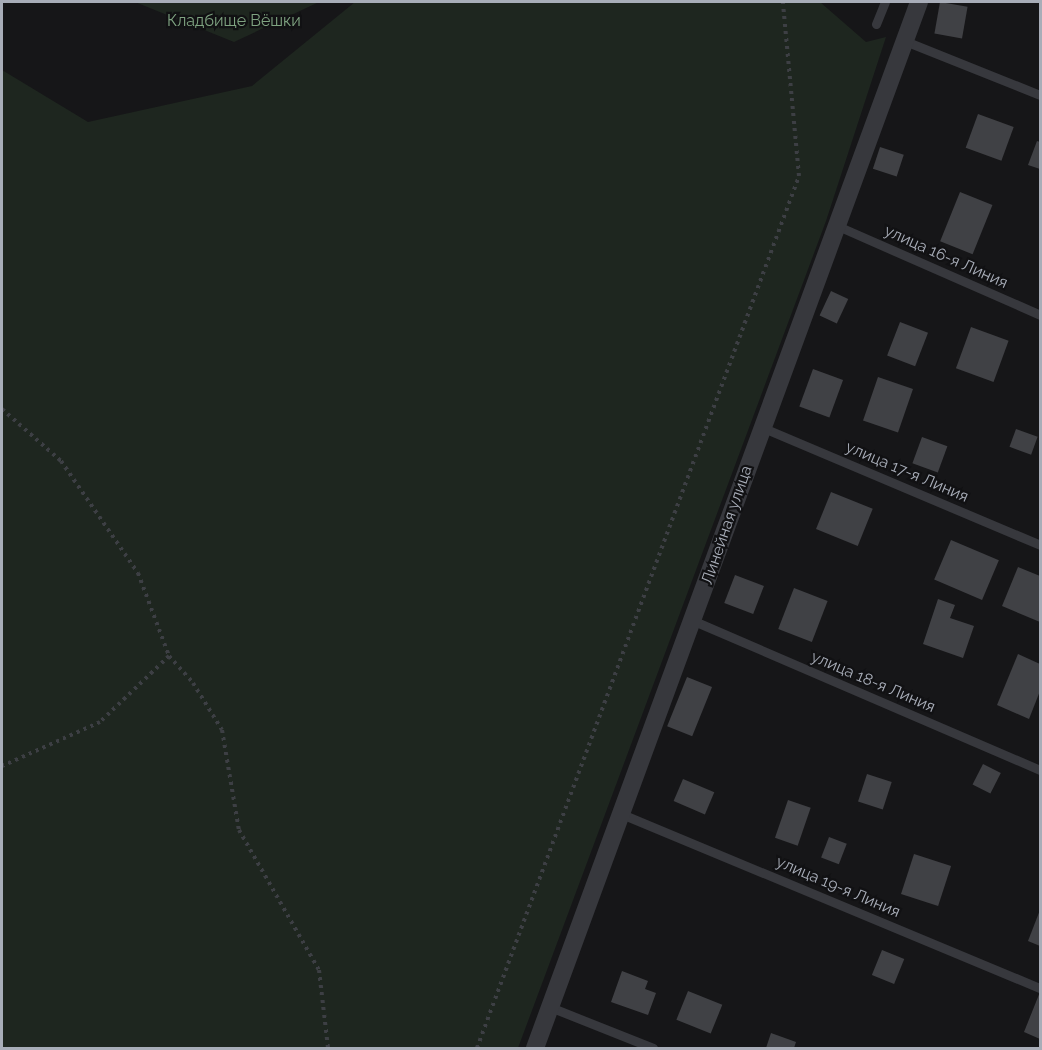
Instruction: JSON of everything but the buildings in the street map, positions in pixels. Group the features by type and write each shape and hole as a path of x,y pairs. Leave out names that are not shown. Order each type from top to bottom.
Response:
{"street":[{"name":"Линейная улица","path":"535,1048 624,815 761,427 840,227 919,2"}],"lane":[{"path":"876,24 885,2"},
{"path":"905,41 1041,95"},
{"name":"улица 16-я Линия","path":"840,227 1041,315"},
{"name":"улица 17-я Линия","path":"761,427 1041,545"},
{"name":"улица 18-я Линия","path":"694,621 1041,770"},
{"name":"улица 19-я Линия","path":"624,815 1041,988"},
{"path":"550,1007 653,1048"}],"path":[{"path":"477,1048 799,176 783,2"},
{"path":"2,409 61,461 138,573 169,656 193,683 222,730 239,830 319,970 328,1048"},
{"path":"2,766 99,723 169,656"}],"green space":[{"name":"Кладбище Вёшки","path":"135,2 319,2 234,42"},
{"path":"355,2 820,2 866,42 886,37 826,221 518,1048 2,1048 2,70 88,122 252,86"}]}
